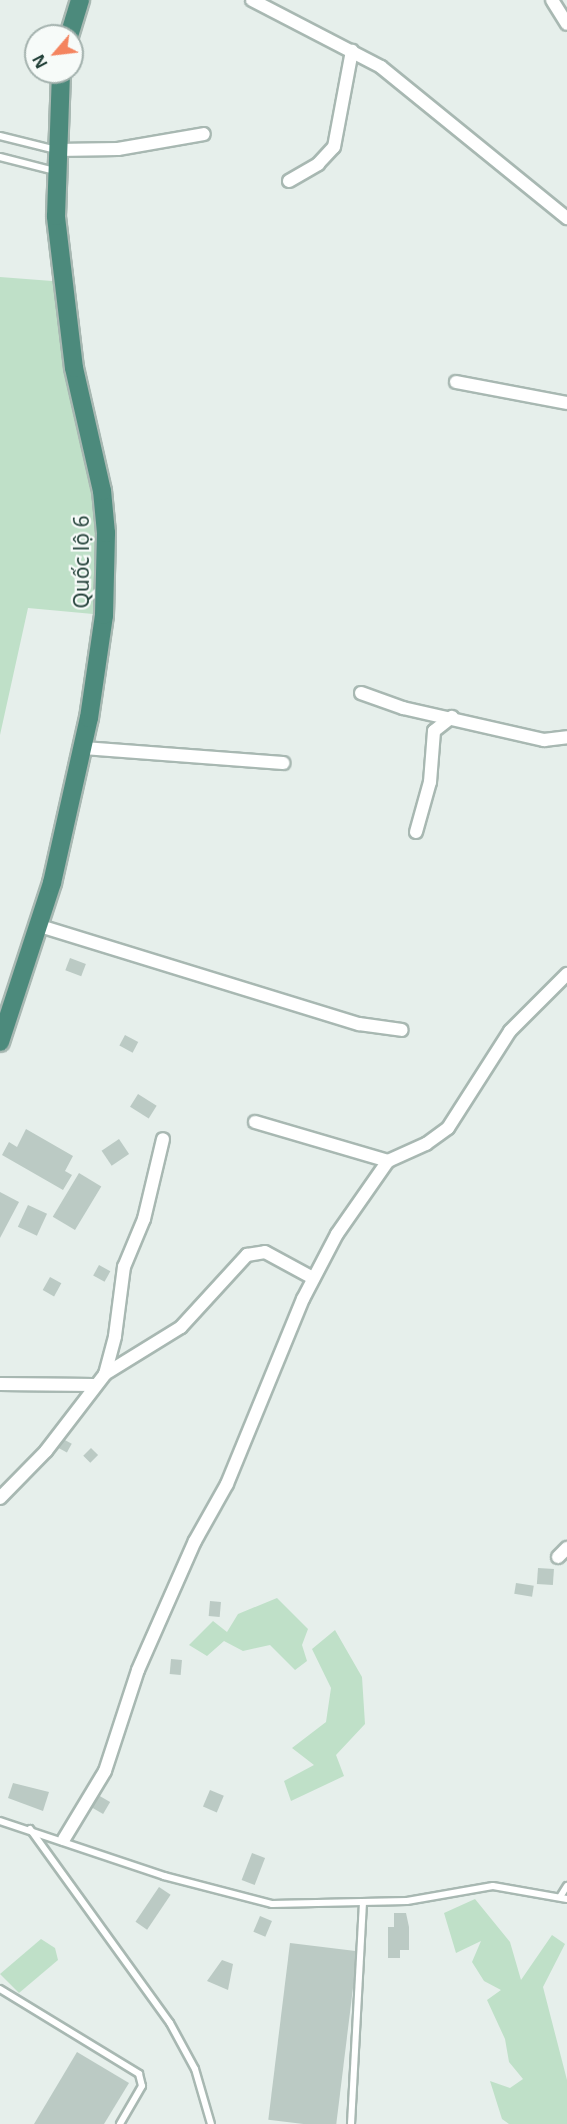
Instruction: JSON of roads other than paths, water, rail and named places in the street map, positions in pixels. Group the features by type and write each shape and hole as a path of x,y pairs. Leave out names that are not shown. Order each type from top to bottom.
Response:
{"highway":[{"path":"73,24 80,0"},
{"name":"Quốc lộ 6","path":"0,1042 40,926 83,748 104,615 106,533 63,293 56,171 60,84"}],"street":[{"path":"252,0 264,3 381,67 567,218"},
{"path":"552,0 567,24"},
{"path":"289,181 318,164 334,147 352,51"},
{"path":"57,150 118,149 204,134"},
{"path":"456,382 567,403"},
{"path":"361,693 403,708 454,717 544,740 567,737"},
{"path":"416,832 430,782 434,731 454,717"},
{"path":"83,748 283,763"},
{"path":"40,926 359,1024 402,1030"},
{"path":"64,1839 105,1771 138,1670 195,1541 227,1484 313,1278 351,1212 388,1161 426,1144 448,1128 510,1031 567,974"},
{"path":"255,1122 388,1161"},
{"path":"105,1374 115,1336 124,1267 144,1220 163,1139"},
{"path":"0,1498 46,1451 94,1385 105,1374 181,1327 247,1255 265,1252 313,1278"},
{"path":"0,1384 94,1385"}],"lane":[{"path":"0,136 57,150"},
{"path":"0,157 56,171"},
{"path":"0,1822 64,1839 164,1876 272,1904 425,1899 493,1886 563,1898 567,1886"},
{"path":"29,1829 171,2023 195,2068 211,2124"},
{"path":"351,2124 363,1902"},
{"path":"0,1989 139,2074 142,2086 120,2124"}]}
